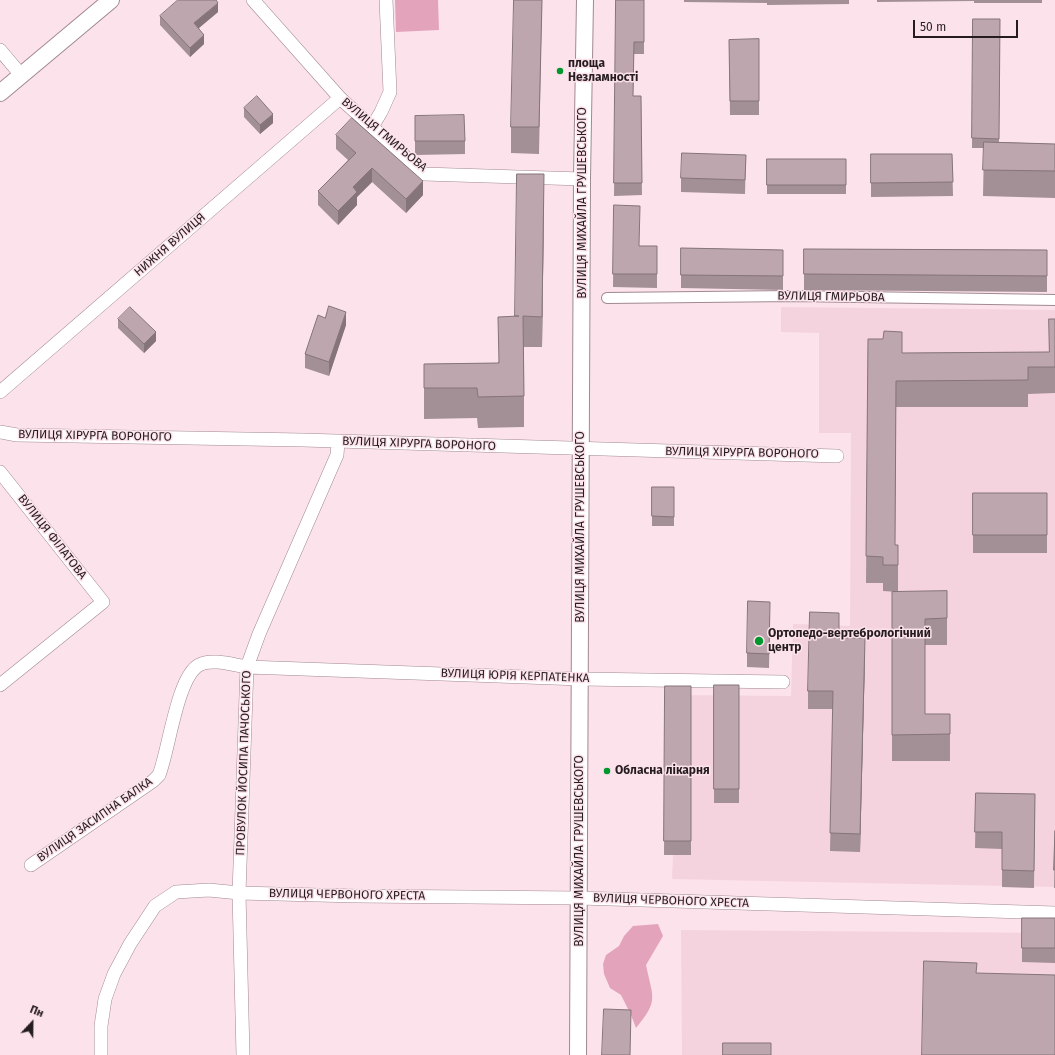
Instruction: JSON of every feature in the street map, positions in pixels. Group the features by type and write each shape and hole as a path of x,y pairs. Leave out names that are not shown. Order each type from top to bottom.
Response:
{"street":[{"path":"0,93 111,0"},
{"name":"ВУЛИЦЯ ГМИРЬОВА","path":"253,0 340,98 424,174 582,179"},
{"path":"372,127 390,92 386,0"},
{"name":"ВУЛИЦЯ МИХАЙЛА ГРУШЕВСЬКОГО","path":"578,1055 581,679 582,179 585,0"},
{"path":"0,50 21,75"},
{"name":"НИЖНЯ ВУЛИЦЯ","path":"0,392 340,98"},
{"name":"ВУЛИЦЯ ГМИРЬОВА","path":"607,298 792,296 1055,300"},
{"name":"ВУЛИЦЯ ХІРУРГА ВОРОНОГО","path":"0,432 17,435 338,442 837,456"},
{"name":"ПРОВУЛОК ЙОСИПА ПАЧОСЬКОГО","path":"243,1055 239,893 248,667 259,634 337,455 338,442"},
{"name":"ВУЛИЦЯ ФІЛАТОВА","path":"0,472 104,602 0,685"},
{"name":"ВУЛИЦЯ ЗАСИПНА БАЛКА","path":"31,864 153,781 158,775 180,695 186,678 192,670 199,664 211,662 248,667"},
{"name":"ВУЛИЦЯ ЮРІЯ КЕРПАТЕНКА","path":"248,667 581,679 783,682"},
{"name":"ВУЛИЦЯ ЧЕРВОНОГО ХРЕСТА","path":"101,1055 102,1019 105,999 114,974 130,944 155,906 176,892 209,890 239,893 579,898 1055,913"}],"shaded area":[{"path":"395,0 438,0 439,30 396,32"},
{"path":"781,307 1055,310 1055,887 672,879 673,855 665,695 791,696 793,624 850,626 851,433 819,433 819,333 781,332"},
{"path":"658,924 663,936 646,965 652,992 651,1005 636,1028 621,995 610,988 604,974 603,964 606,955 619,946 624,936 633,926"},
{"path":"681,930 1055,933 1055,1055 682,1055"}],"building":[{"path":"178,0 216,0 218,3 194,23 204,35 190,48 160,16"},
{"path":"514,0 542,0 539,127 511,127"},
{"path":"616,0 644,0 644,42 634,42 633,96 641,96 642,183 614,183"},
{"path":"973,19 1000,19 999,139 972,138"},
{"path":"759,39 759,101 730,101 729,40"},
{"path":"257,96 273,114 260,125 244,108"},
{"path":"464,115 465,141 415,141 415,116"},
{"path":"352,118 423,181 406,199 372,168 353,187 357,192 338,211 318,191 356,153 336,135"},
{"path":"984,142 1055,144 1055,171 983,170"},
{"path":"682,153 746,155 745,180 681,178"},
{"path":"871,154 952,154 953,182 871,183"},
{"path":"767,159 846,159 846,185 767,185"},
{"path":"517,174 544,174 542,317 523,316 524,396 478,397 477,388 424,388 424,364 499,363 498,317 519,316 515,316"},
{"path":"614,205 640,206 639,246 657,246 657,274 613,274"},
{"path":"681,248 783,250 783,276 681,275"},
{"path":"804,249 1047,250 1047,276 804,274"},
{"path":"329,306 346,312 329,362 305,354 318,315 325,318"},
{"path":"130,307 156,332 144,344 118,319"},
{"path":"1049,319 1055,319 1055,367 1028,367 1028,380 896,381 895,545 898,545 898,565 883,565 883,557 866,556 868,339 883,339 884,331 902,332 902,353 1049,352"},
{"path":"652,487 674,487 674,517 652,516"},
{"path":"973,493 1047,493 1047,535 973,535"},
{"path":"947,591 947,618 925,619 925,714 950,714 950,734 892,735 892,592"},
{"name":"Ортопедо-вертебрологічний центр","path":"748,601 770,602 769,654 747,653"},
{"path":"810,612 839,613 839,638 865,638 860,834 830,833 833,691 808,691"},
{"path":"714,685 739,685 739,789 714,789"},
{"path":"665,686 691,686 691,841 664,841"},
{"path":"976,793 1035,794 1034,871 1002,870 1002,832 975,832"},
{"path":"1055,831 1055,870 1054,870"},
{"path":"1022,918 1055,918 1055,948 1022,948"},
{"path":"924,961 977,963 976,973 1055,975 1055,1055 922,1055"},
{"path":"604,1009 631,1010 630,1055 602,1055"},
{"path":"723,1043 771,1043 771,1055 723,1055"}],"place":[{"name":"площа Незламності","path":"560,71"},
{"name":"Ортопедо-вертебрологічний центр","path":"759,641"},
{"name":"Обласна лікарня","path":"607,771"}]}
